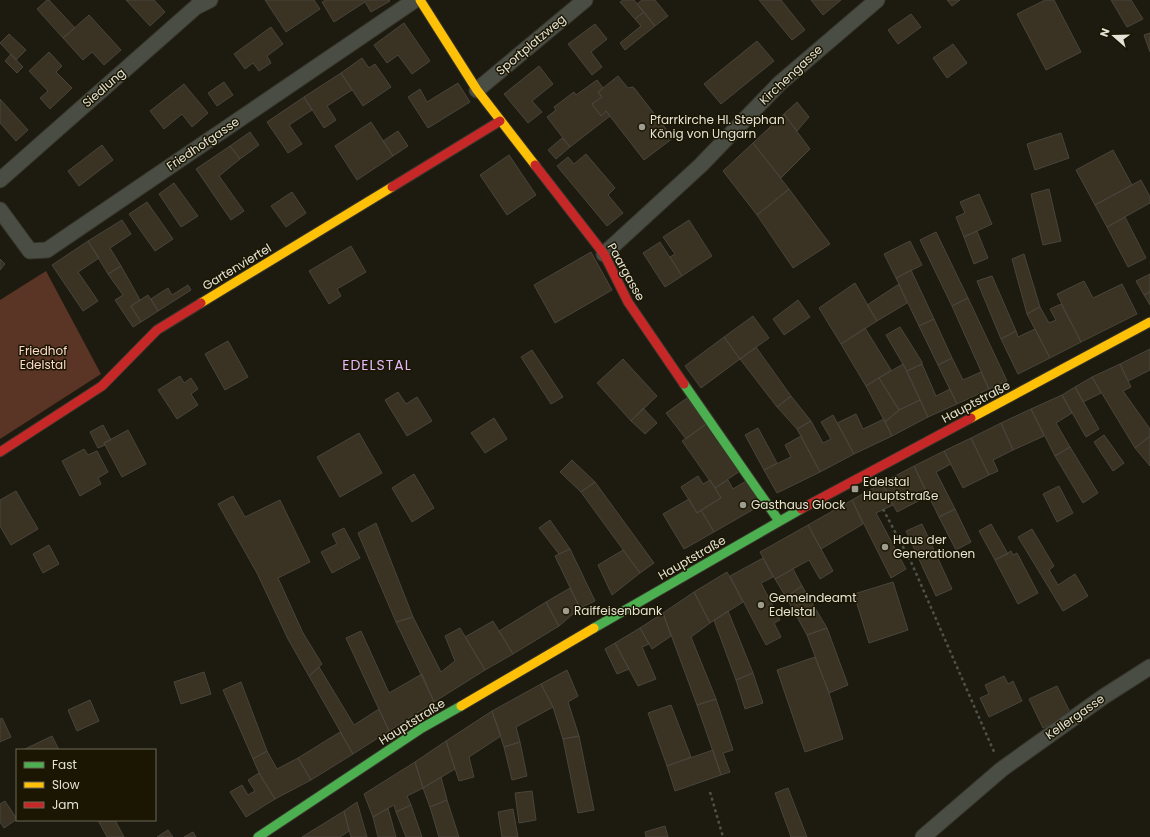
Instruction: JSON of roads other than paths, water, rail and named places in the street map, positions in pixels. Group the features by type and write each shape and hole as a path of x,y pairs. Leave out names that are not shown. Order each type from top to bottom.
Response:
{"street":[{"name":"Siedlung","path":"0,180 193,4 210,0"},
{"name":"Friedhofgasse","path":"0,210 30,251 47,250 415,0"},
{"name":"Paargasse","path":"420,0 477,90 604,254 628,302 779,521"},
{"name":"Sportplatzweg","path":"477,90 585,0"},
{"name":"Kirchengasse","path":"604,254 701,165 780,83 877,0"},
{"name":"Gartenviertel","path":"0,452 102,386 157,330 500,121"},
{"name":"Hauptstraße","path":"258,837 422,728 779,521 1150,322"},
{"name":"Kellergasse","path":"923,837 1002,770 1103,696 1150,667"}],"place":[{"name":"Pfarrkirche Hl. Stephan König von Ungarn","path":"642,127"},
{"name":"Edelstal Hauptstraße","path":"855,489"},
{"name":"Gasthaus Glock","path":"743,505"},
{"name":"Haus der Generationen","path":"885,547"},
{"name":"Gemeindeamt Edelstal","path":"761,605"},
{"name":"Raiffeisenbank","path":"566,611"}],"district":[{"name":"EDELSTAL","path":"377,365"}],"park label":[{"name":"Friedhof Edelstal","path":"43,358"}]}
